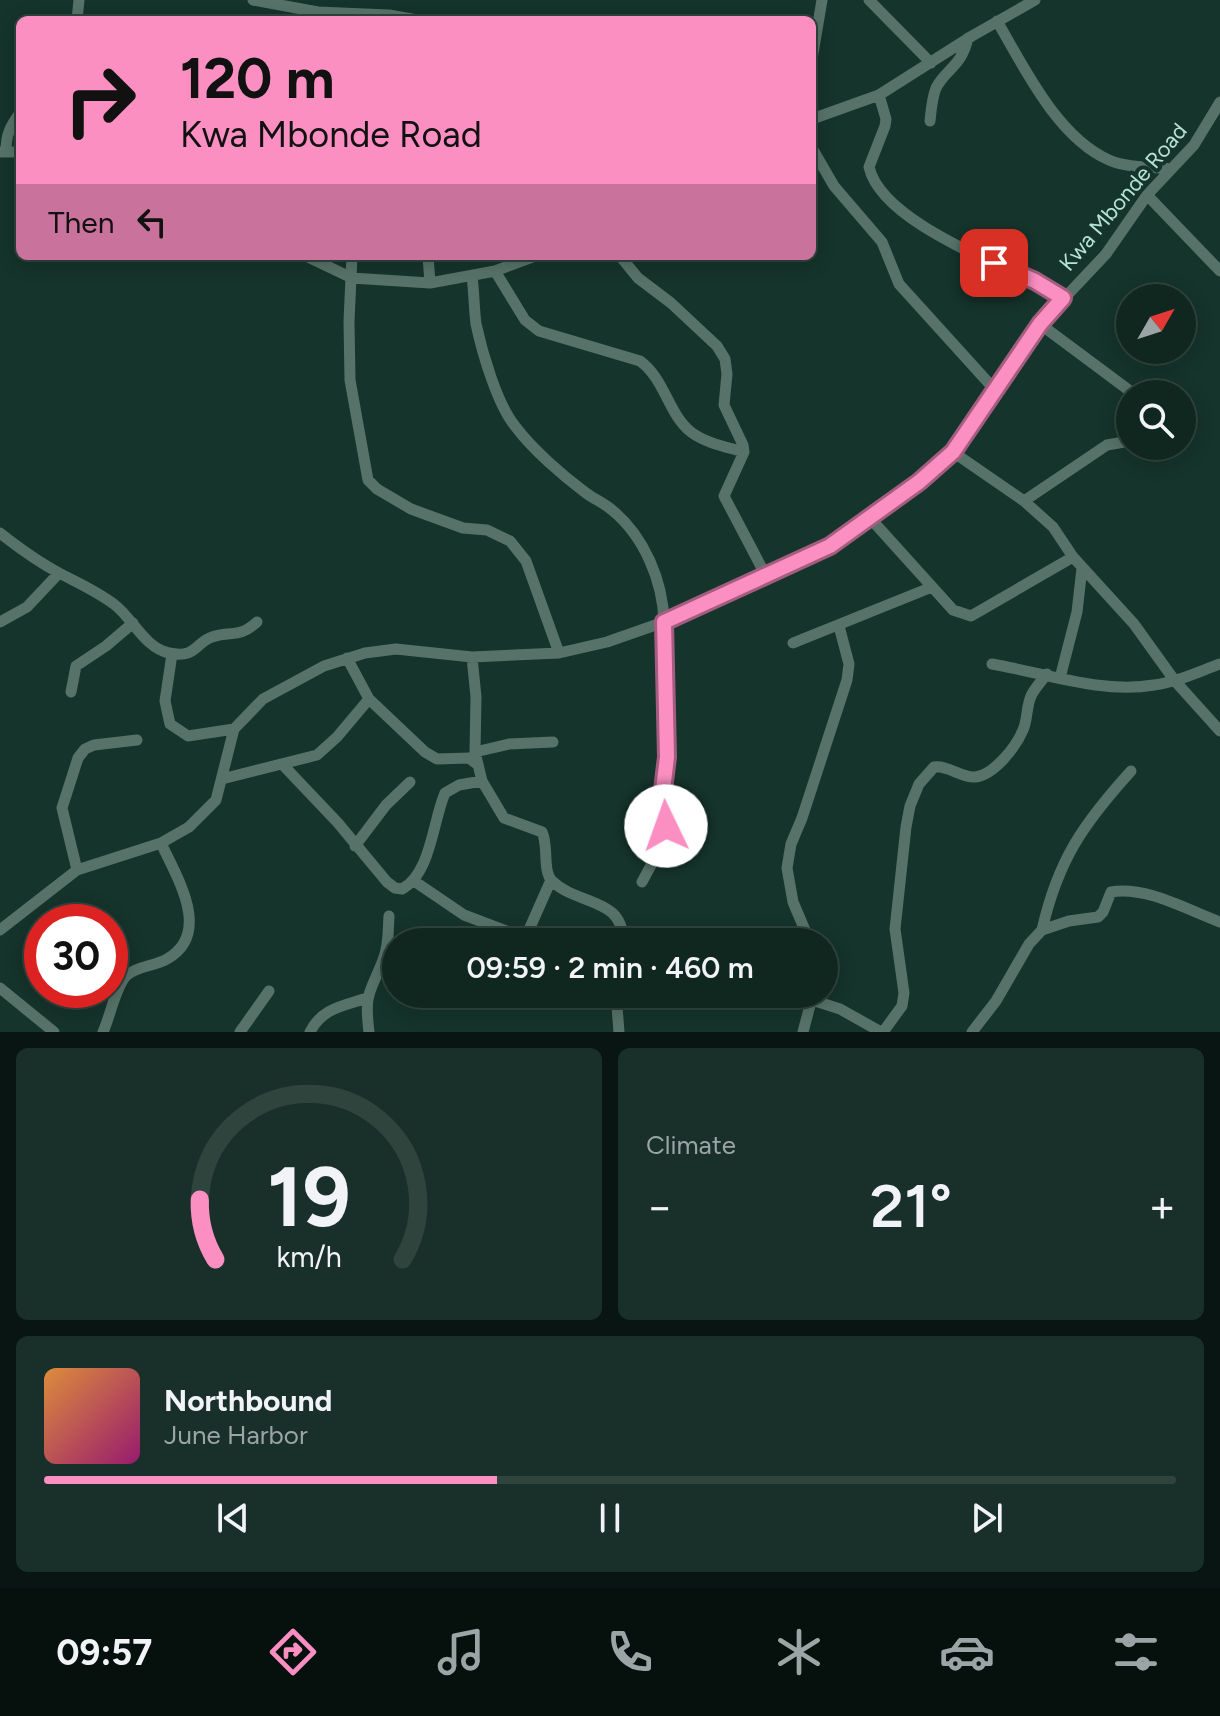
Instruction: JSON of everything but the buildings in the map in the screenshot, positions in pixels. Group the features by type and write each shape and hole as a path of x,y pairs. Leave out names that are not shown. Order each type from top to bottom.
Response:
{"street":[{"path":"253,0 351,16"},
{"path":"388,0 389,15"},
{"path":"816,35 822,0"},
{"path":"869,0 931,63"},
{"path":"816,118 879,95 1035,0"},
{"path":"374,16 395,16"},
{"path":"997,21 1044,100 1080,140 1111,161 1171,169"},
{"path":"930,121 937,86 957,65 968,38"},
{"path":"879,95 885,113 885,126 869,167 876,186 914,220 955,245 1035,281 1063,298"},
{"name":"Kwa Mbonde Road","path":"234,729 263,699 324,666 347,658 396,649 472,657 559,653 607,642 664,622 830,546 953,452 1040,324 1106,254 1147,195 1194,145 1220,102"},
{"path":"3,151 11,124 16,118"},
{"path":"0,123 6,137"},
{"path":"816,155 834,186 882,242 899,284 995,390"},
{"path":"1147,195 1220,271"},
{"path":"314,260 352,278 430,283 495,271 524,260"},
{"path":"352,260 350,380 368,480 377,489 411,509 463,528 487,530 510,541 526,561 559,653"},
{"path":"428,260 430,283"},
{"path":"623,260 638,278 671,303 717,346 725,359 724,405 744,452 724,496 766,576"},
{"path":"495,271 525,320 539,331 640,361 650,368 689,431 744,452"},
{"path":"472,276 477,324 490,371 513,425 585,492 612,510 633,533 648,558 661,593 667,757 662,798 666,826 663,843 642,882"},
{"path":"1040,324 1116,381"},
{"path":"1024,501 1107,445 1116,443"},
{"path":"953,452 1024,501 1053,527 1082,568 1134,624 1175,681 1220,731"},
{"path":"870,518 953,610 971,616 1073,557"},
{"path":"0,533 59,573 106,599 133,623 149,643 172,654 191,652 209,637 243,633 257,622"},
{"path":"1060,678 1077,612 1082,568"},
{"path":"0,622 27,607 59,573"},
{"path":"793,643 932,587"},
{"path":"71,692 76,666 133,623"},
{"path":"804,928 793,902 787,868 791,844 847,680 849,664 839,626"},
{"path":"0,930 77,870 161,843 189,827 216,800 234,729 188,736 170,724 165,701 172,654"},
{"path":"472,657 476,697 476,758 482,781 504,818 542,832 551,880 568,892 604,907 617,916 623,928"},
{"path":"347,658 369,699 406,735 437,759 476,758 509,744 553,742"},
{"path":"992,664 1095,686 1151,686 1175,681 1220,664"},
{"path":"838,1008 882,1032 902,1006 904,993 895,929 906,827 919,784 934,767 940,766 970,777 986,774 995,767 1019,739 1031,695 1047,674"},
{"path":"222,779 310,757 325,749 369,699"},
{"path":"77,870 62,808 78,758 85,749 94,745 137,740"},
{"path":"282,764 395,888 402,889 414,881 426,855 445,793 459,785 482,781"},
{"path":"972,1032 996,1001 1029,944 1042,930 1060,867 1071,853 1080,831 1131,771"},
{"path":"355,846 386,805 410,782"},
{"path":"103,1032 122,981 129,973 168,959 188,934 190,914 185,894 161,843"},
{"path":"414,881 464,915 520,936 528,932 551,880"},
{"path":"1042,930 1069,921 1098,917 1111,892 1115,891 1155,898 1220,922"},
{"path":"369,1032 367,998 384,958 389,916"},
{"path":"0,988 53,1032"},
{"path":"240,1032 269,991"},
{"path":"310,1032 320,1016 328,1011 367,998"},
{"path":"617,1008 619,1032"},
{"path":"803,1032 809,1008"}],"route":[{"path":"666,826 662,813 667,757 664,622 830,546 919,482 953,452 1040,324 1063,298 1035,281 994,263"}]}
